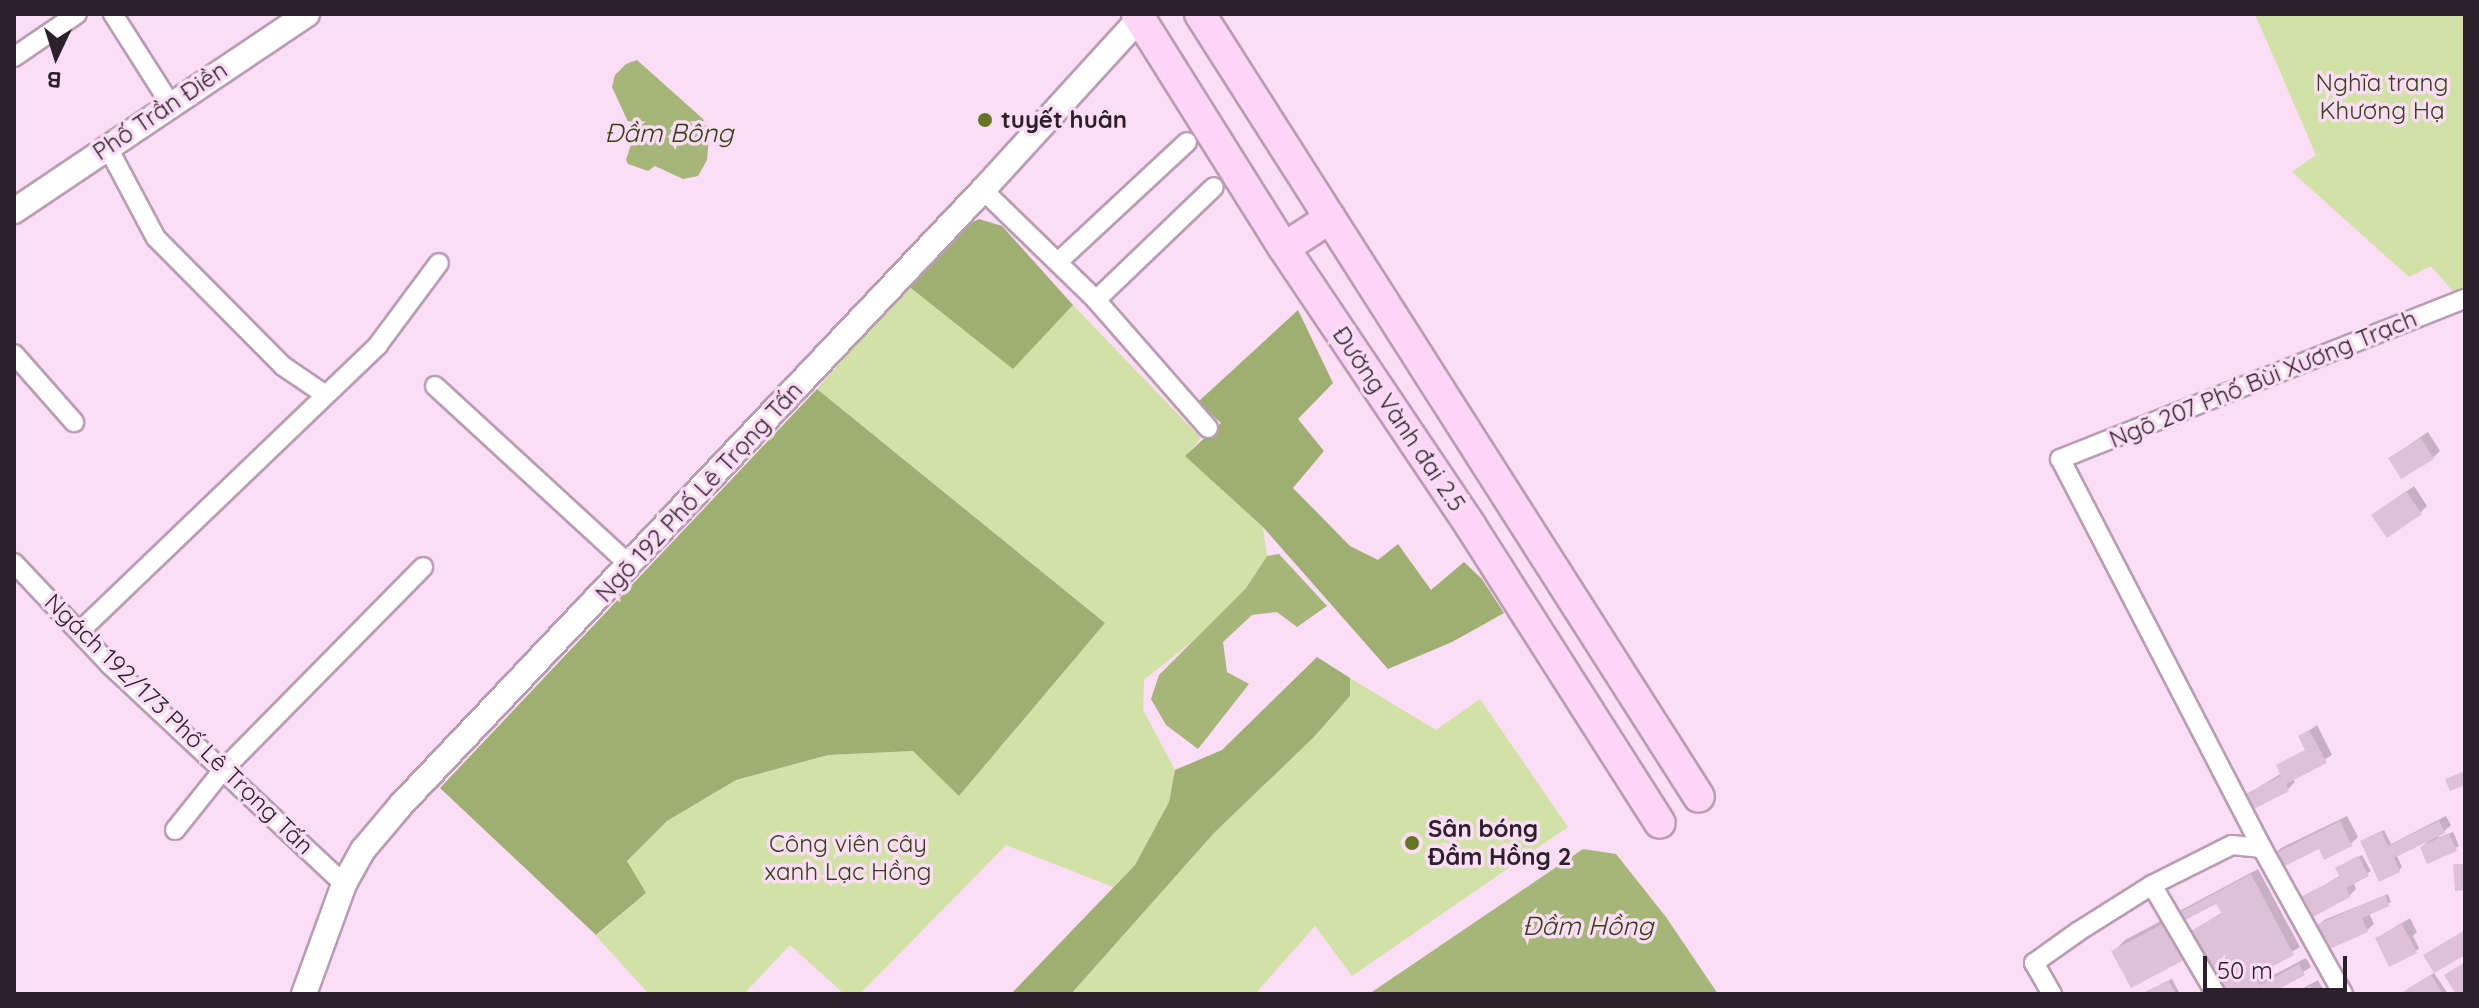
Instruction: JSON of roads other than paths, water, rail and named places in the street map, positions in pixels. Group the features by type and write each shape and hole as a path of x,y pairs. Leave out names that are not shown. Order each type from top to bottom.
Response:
{"main road":[{"name":"Đường Vành đai 2.5","path":"1200,14 1699,797"},
{"name":"Đường Vành đai 2.5","path":"1138,16 1284,248 1595,719 1660,823"},
{"path":"1284,248 1330,218"},
{"path":"1595,719 1631,690"}],"street":[{"path":"14,57 77,14"},
{"path":"113,14 171,105"},
{"name":"Ngõ 192 Phố Lê Trọng Tấn","path":"304,994 344,884 363,850 400,806 480,719 631,566 983,190 1138,16"},
{"name":"Phố Trần Điền","path":"15,207 171,105 295,17"},
{"path":"1058,262 1187,142"},
{"path":"107,146 156,238 283,366 324,394"},
{"path":"1096,300 1214,187"},
{"path":"983,190 1096,300 1208,428"},
{"path":"80,631 378,345 439,263"},
{"name":"Ngõ 207 Phố Bùi Xương Trạch","path":"2262,848 2060,459 2465,299"},
{"path":"14,354 74,422"},
{"path":"435,386 631,566"},
{"name":"Ngách 192/173 Phố Lê Trọng Tấn","path":"14,563 110,665 344,884"},
{"path":"175,830 223,770 423,567"},
{"path":"2052,994 2034,963 2152,885 2232,845 2262,848 2343,994"},
{"path":"2152,885 2216,994"}],"water":[{"name":"Đầm Bông","path":"637,60 703,119 709,133 707,160 698,176 683,179 655,166 648,171 628,164 626,160 634,135 612,87 615,75 626,64"},
{"path":"1279,554 1327,606 1297,627 1277,612 1252,615 1223,642 1227,672 1249,684 1198,749 1166,725 1151,699 1159,675 1246,588 1267,556"},
{"name":"Đầm Hồng","path":"1583,849 1616,854 1666,917 1718,994 1369,994"}],"place":[{"name":"tuyết huân","path":"985,120"},
{"name":"Sân bóng Đầm Hồng 2","path":"1412,843"}],"park label":[{"name":"Nghĩa trang Khương Hạ","path":"2382,97"},
{"name":"Công viên cây xanh Lạc Hồng","path":"848,858"}]}
